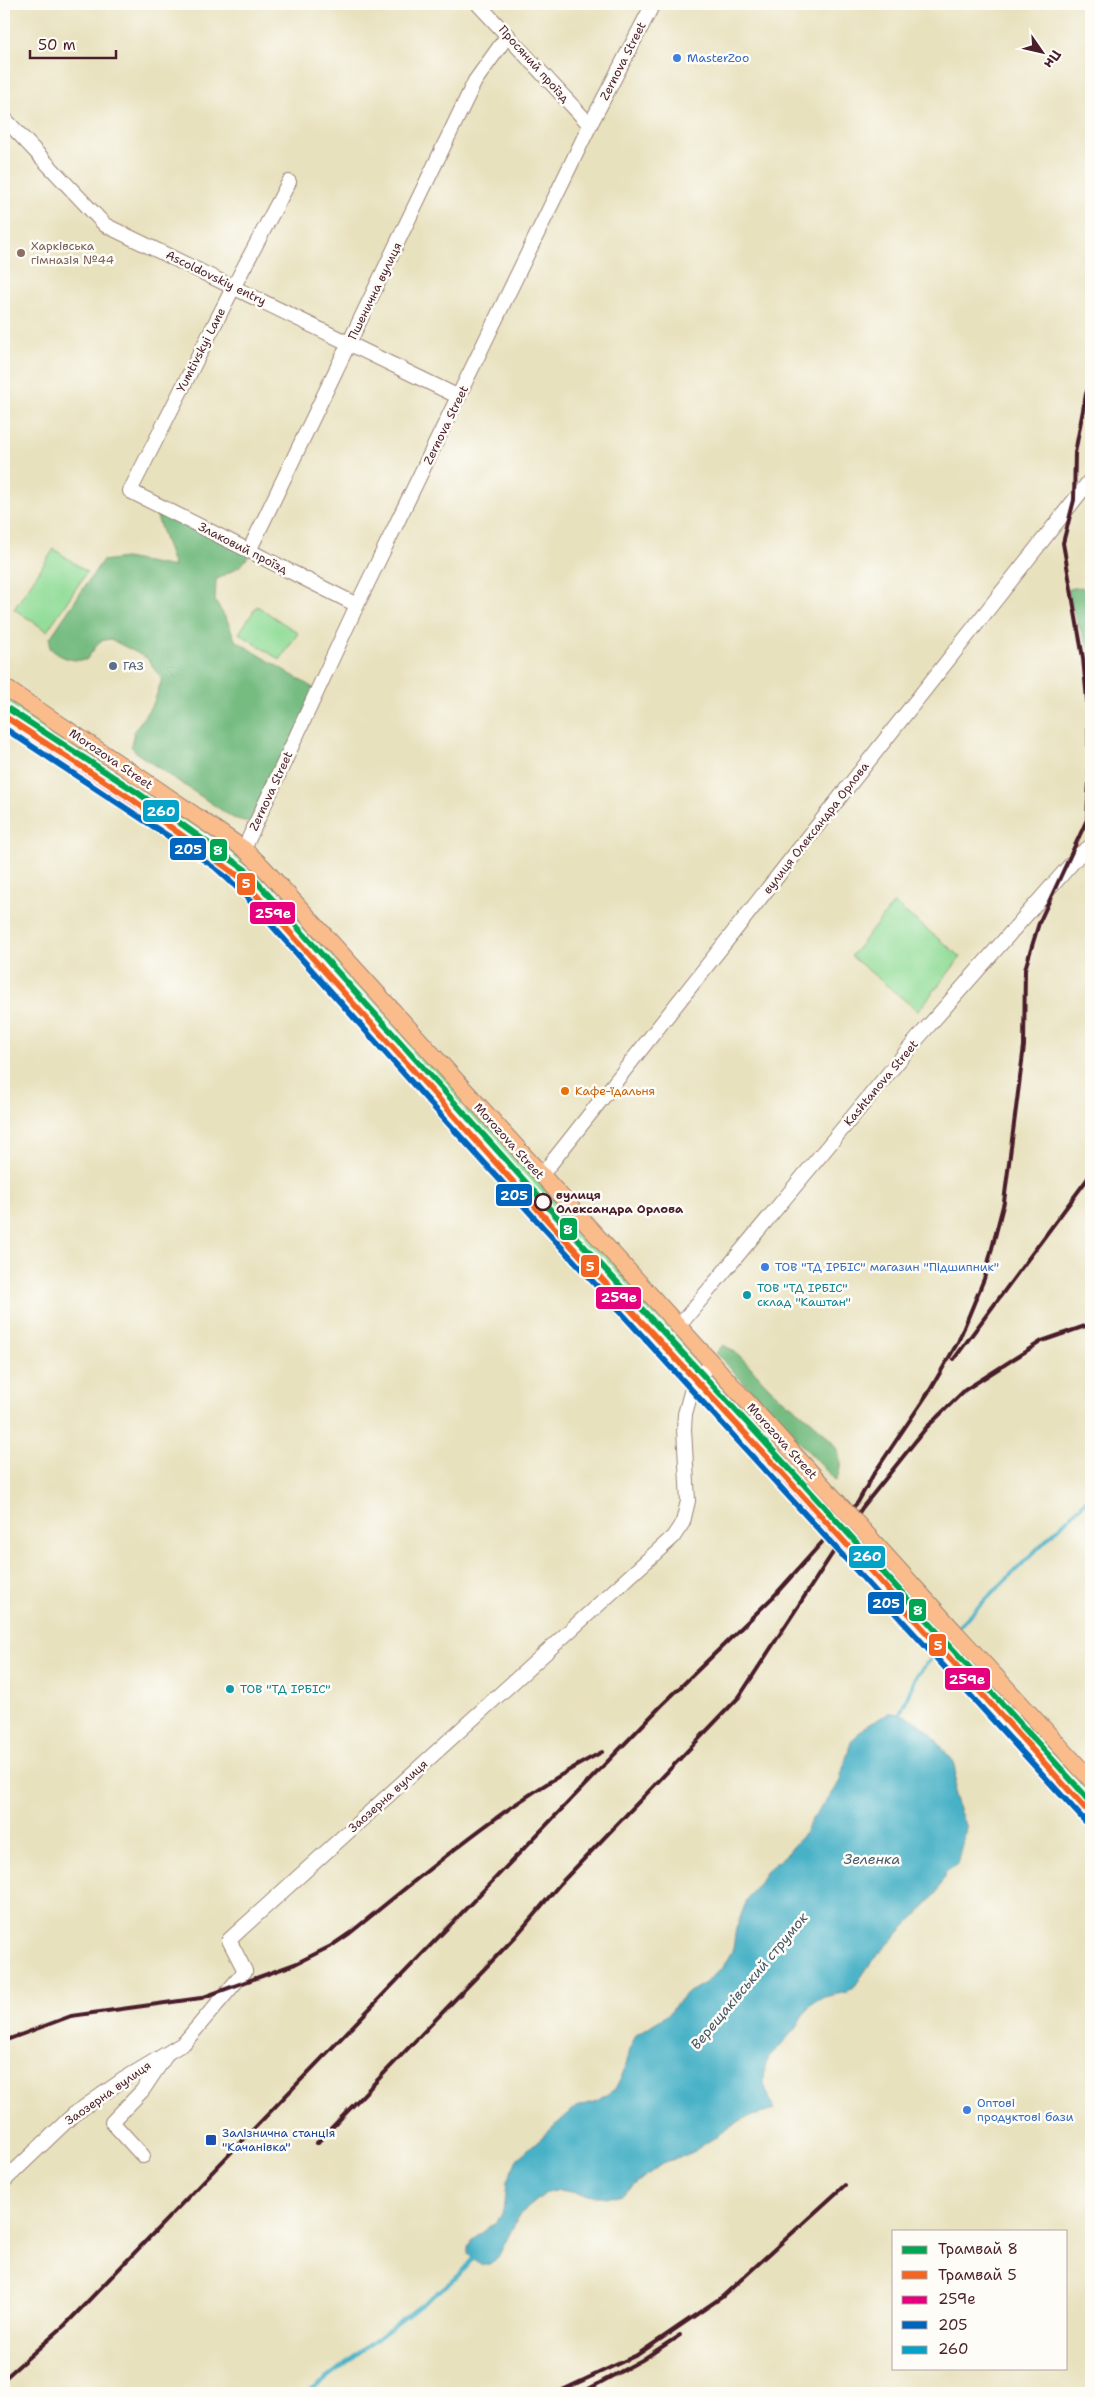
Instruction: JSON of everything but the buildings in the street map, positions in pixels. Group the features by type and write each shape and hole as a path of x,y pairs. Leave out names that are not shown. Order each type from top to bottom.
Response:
{"main road":[{"name":"Morozova Street","path":"4,688 244,849 276,881 541,1176 1091,1780"},
{"name":"Morozova Street","path":"4,718 220,860 257,896 454,1117 694,1381 941,1648 1091,1815"},
{"path":"257,896 276,881"},
{"path":"454,1117 473,1100"}],"street":[{"name":"Просяний проїзд","path":"478,4 590,125"},
{"name":"Zernova Street","path":"244,849 357,605 460,397 590,125 653,4"},
{"name":"Пшенична вулиця","path":"249,551 475,81 508,35"},
{"name":"Ascoldovskiy entry","path":"4,118 105,225 350,342 460,397"},
{"name":"Yumtivskyi Lane","path":"130,491 289,182"},
{"name":"вулиця Олександра Орлова","path":"541,1176 1091,479"},
{"name":"Злаковий проїзд","path":"130,491 357,605"},
{"name":"Kashtanova Street","path":"678,1327 917,1039 1080,854 1091,846"},
{"path":"694,1381 712,1364"},
{"name":"Заозерна вулиця","path":"4,2180 73,2115 124,2079 184,2043 245,1971 229,1940 673,1537 683,1522 688,1501 684,1429 685,1414 694,1381"},
{"path":"142,2156 112,2122 142,2091 168,2052"}],"green space":[{"path":"152,502 249,556 240,566 216,580 215,601 228,622 235,640 318,691 256,824 233,818 138,754 131,746 134,731 154,702 162,679 147,658 110,639 100,641 86,660 66,658 50,648 50,638 102,561 125,558 174,567"},
{"path":"54,549 87,572 47,631 14,609"},
{"path":"1082,587 1091,596 1091,651 1077,621 1068,589"},
{"path":"257,606 298,633 280,660 239,633"},
{"path":"4,694 234,847 268,877 256,887 4,711"},
{"path":"274,886 466,1099 455,1110 263,895"},
{"path":"894,903 961,957 918,1011 851,956"},
{"path":"472,1105 701,1361 692,1369 460,1116"},
{"path":"723,1345 744,1360 773,1391 809,1419 833,1443 840,1459 839,1474 836,1481 716,1353"},
{"path":"714,1374 1091,1785 1091,1808 705,1383"}],"water":[{"name":"Зеленка","path":"889,1713 900,1714 919,1723 934,1737 954,1762 956,1769 954,1796 966,1828 957,1864 946,1872 937,1892 872,1961 855,1986 847,1992 824,1997 810,2005 795,2029 769,2058 765,2066 764,2084 774,2110 743,2119 691,2153 663,2163 622,2194 606,2198 559,2190 546,2193 519,2215 498,2257 490,2265 482,2265 468,2254 468,2248 471,2241 495,2223 502,2213 505,2204 507,2181 517,2159 576,2107 597,2101 615,2089 623,2073 629,2050 636,2035 667,2015 684,1995 705,1983 723,1967 733,1949 736,1928 747,1900 766,1871 788,1853 834,1791 839,1782 851,1742 864,1727"}],"waterway":[{"name":"Верещаківський струмок","path":"958,1627 1091,1496"},
{"name":"Верещаківський струмок","path":"898,1718 917,1675 937,1652"},
{"name":"Верещаківський струмок","path":"307,2393 456,2278 475,2256"}],"railway":[{"path":"1087,818 1089,782 1088,710 1083,658 1063,543 1074,500 1075,453 1086,394 1091,381"},
{"path":"4,2379 65,2325 661,1706 774,1596 858,1502 873,1475 930,1390 958,1342 984,1279 1004,1202 1024,1046 1025,969 1039,923 1091,811"},
{"path":"954,1359 1091,1174"},
{"path":"317,2143 516,1936 560,1884 739,1697 862,1508 926,1428 965,1390 1042,1341 1091,1324"},
{"path":"4,2041 71,2016 201,1998 295,1964 331,1946 350,1933 503,1813 535,1791 602,1752"},
{"path":"556,2393 637,2355 722,2297 845,2185"},
{"path":"581,2393 642,2360 680,2335"}],"tram line":[{"name":"8","path":"4,706 138,793 247,871 556,1216 798,1478 1091,1802"},
{"name":"5","path":"4,716 133,800 241,878 549,1222 792,1484 1085,1808"}],"transit line":[{"name":"260","path":"9,711 225,853 254,880 460,1111 1091,1802"},
{"name":"259е","path":"4,718 220,860 248,886 454,1117 1091,1815"},
{"name":"205","path":"4,728 215,867 242,892 448,1123 1085,1821"}],"place":[{"name":"MasterZoo","path":"677,58"},
{"name":"Харківська гімназія №44","path":"21,253"},
{"name":"ГАЗ","path":"113,666"},
{"name":"Кафе-їдальня","path":"565,1091"},
{"name":"вулиця Олександра Орлова","path":"543,1202"},
{"name":"ТОВ \"ТД ІРБІС\" магазин \"Підшипник\"","path":"765,1267"},
{"name":"ТОВ \"ТД ІРБІС\" склад \"Каштан\"","path":"747,1295"},
{"name":"ТОВ \"ТД ІРБІС\"","path":"230,1689"},
{"name":"Оптові продуктові бази","path":"967,2110"},
{"name":"Залізнична станція \"Качанівка\"","path":"211,2140"}]}
